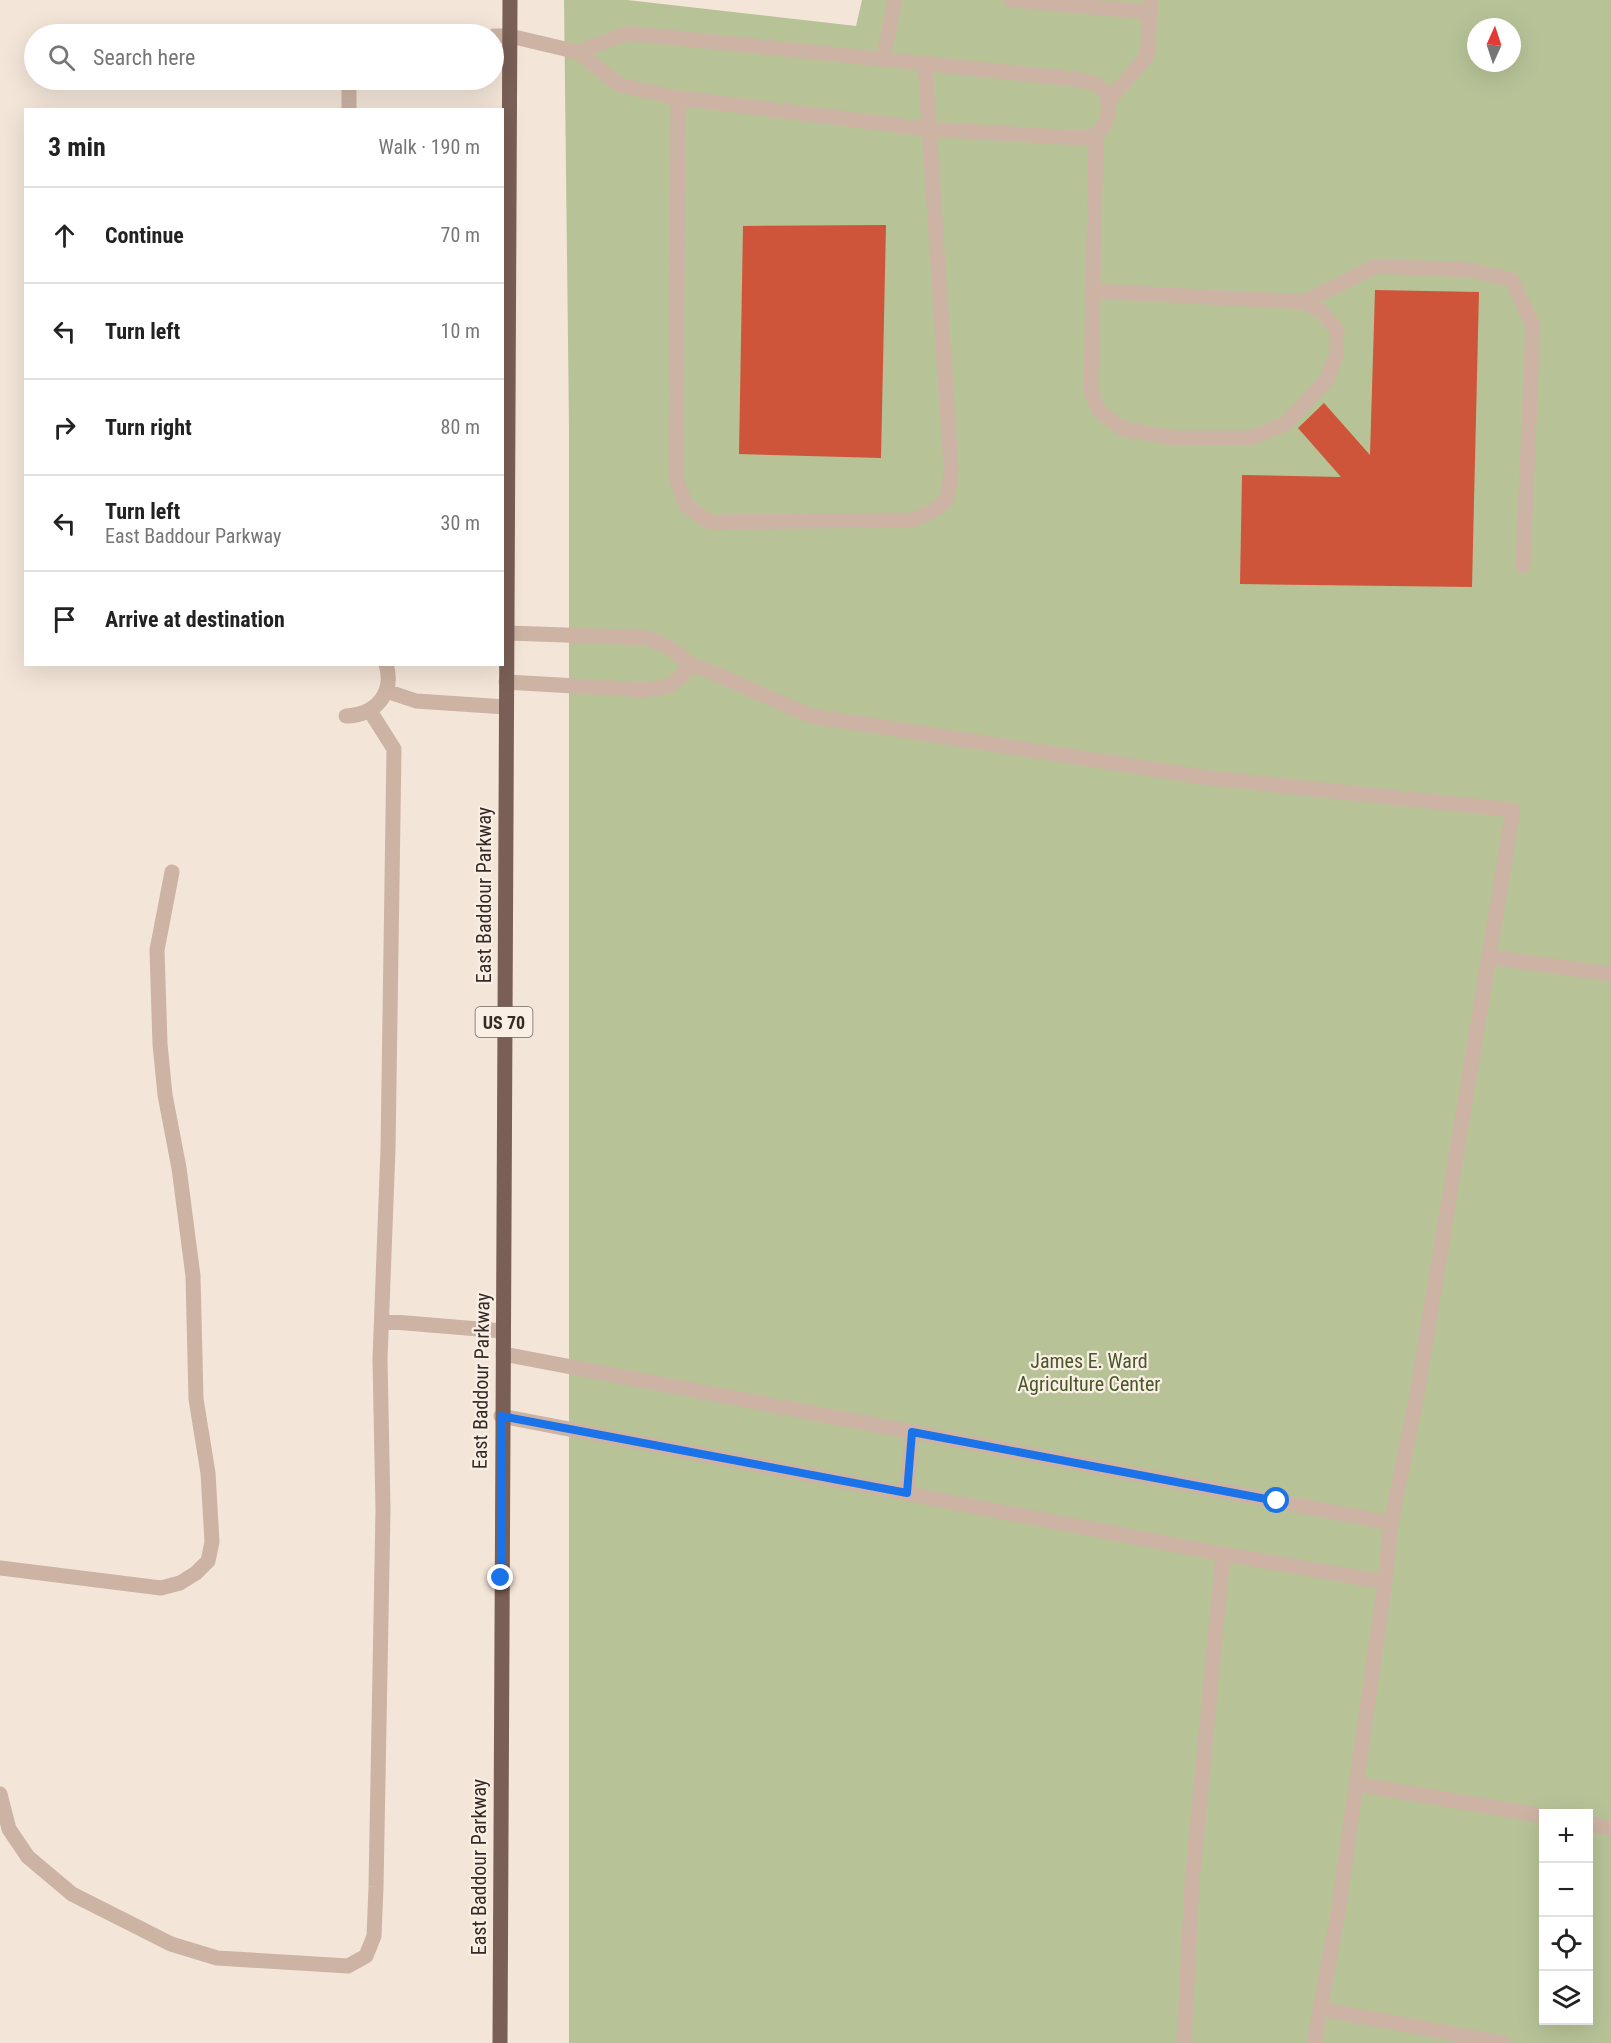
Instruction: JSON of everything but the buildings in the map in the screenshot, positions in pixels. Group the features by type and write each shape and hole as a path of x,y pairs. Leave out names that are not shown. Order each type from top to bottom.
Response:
{"main road":[{"name":"East Baddour Parkway","path":"500,2043 501,1416 510,0"}],"lane":[{"path":"884,59 896,0"},
{"path":"1011,0 1151,6 1147,56 1109,100"},
{"path":"504,36 578,52 620,85 678,98 928,129 1082,138 1096,134 1108,120 1109,100 1103,89 1096,84 1065,78 628,33 578,52"},
{"path":"678,98 676,478 686,505 709,522 913,520 940,508 949,494 951,467 925,64"},
{"path":"349,90 349,108"},
{"path":"1093,291 1304,302 1321,311 1337,330 1336,356 1326,381 1285,424 1251,438 1174,438 1122,429 1099,411 1091,391 1096,134"},
{"path":"1304,302 1376,266 1470,270 1512,280 1533,326 1523,566"},
{"path":"506,633 650,638 671,649 692,665 812,716 1210,778 1513,810 1416,1400 1391,1523 1385,1582 1338,1911 1314,2043"},
{"path":"506,682 645,690 670,686 692,665"},
{"path":"346,716 359,716 370,711 380,702 386,692 388,679 386,666"},
{"path":"386,692 416,701 506,707"},
{"path":"0,1794 9,1829 28,1857 72,1894 171,1944 217,1958 336,1966 348,1966 366,1956 374,1936 376,1875 383,1510 380,1359 388,1149 394,749 370,711"},
{"path":"0,1568 161,1588 180,1583 196,1573 208,1561 212,1542 208,1473 196,1399 193,1276 179,1168 165,1095 160,1044 157,950 172,872"},
{"path":"1489,957 1611,974"},
{"path":"382,1321 503,1330"},
{"path":"503,1354 1391,1523"},
{"path":"501,1416 1223,1554 1385,1582"},
{"path":"907,1493 912,1432"},
{"path":"1184,2043 1192,1883 1223,1554"},
{"path":"1356,1784 1539,1815"},
{"path":"1593,1825 1611,1828"},
{"path":"1320,2009 1503,2043"}],"green space":[{"name":"James E. Ward Agriculture Center","path":"564,0 627,0 856,26 862,0 1611,0 1611,2043 569,2043 569,427"}],"route":[{"path":"501,1578 501,1416 907,1493 912,1432 1277,1501"}]}
